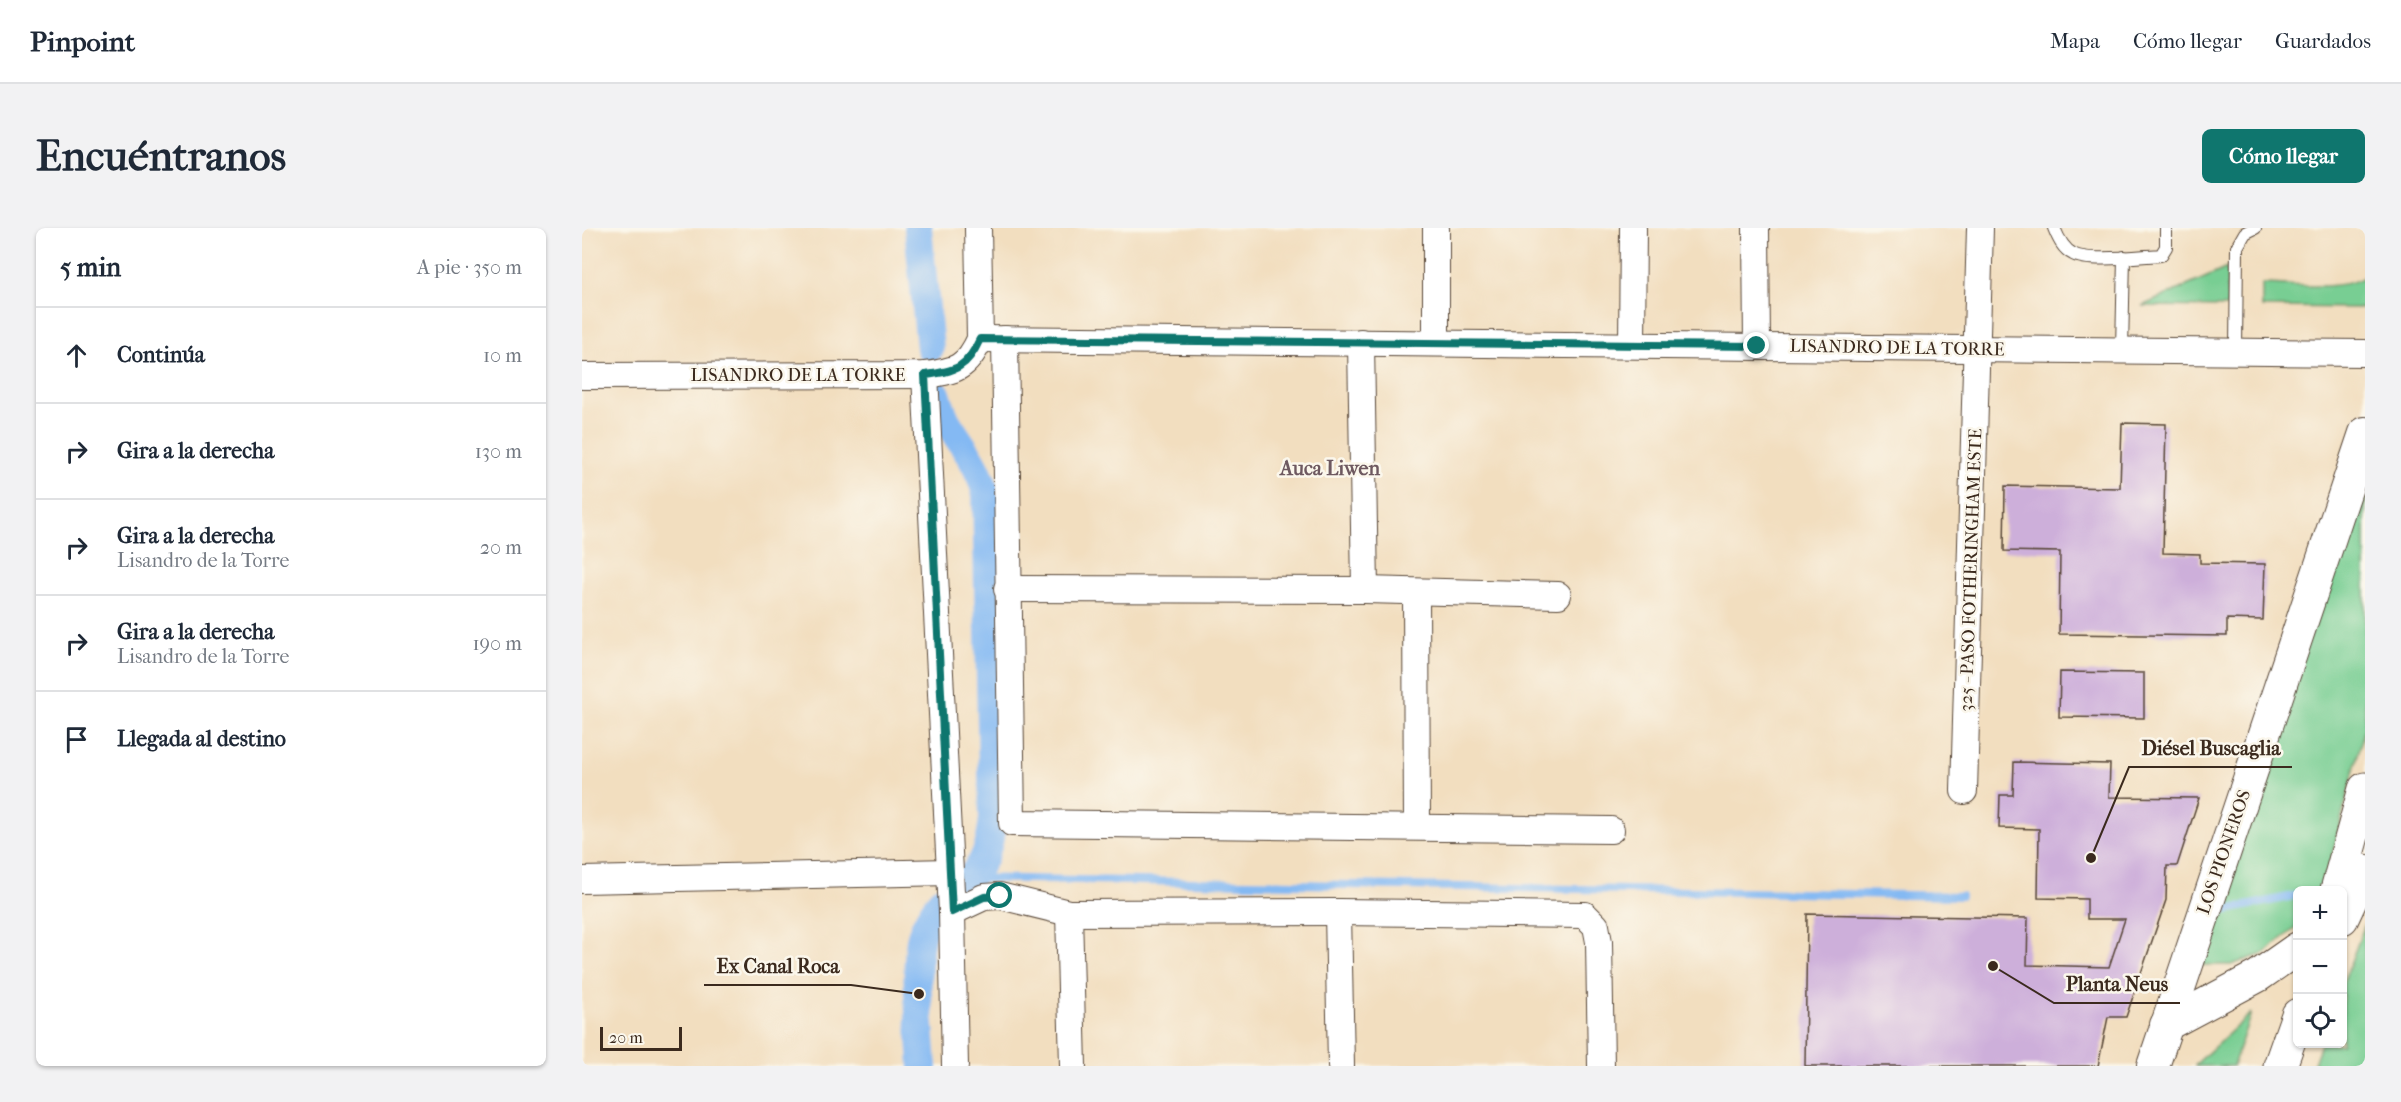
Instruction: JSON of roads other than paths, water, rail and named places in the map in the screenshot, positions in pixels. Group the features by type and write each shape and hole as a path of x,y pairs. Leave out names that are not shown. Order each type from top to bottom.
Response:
{"highway":[{"path":"2338,886 2365,789"},
{"path":"2347,909 2365,869"},
{"path":"2280,1066 2293,1030"}],"street":[{"path":"978,228 992,339 1007,590 1012,823 1611,830"},
{"path":"1436,228 1436,343"},
{"path":"1632,345 1633,228"},
{"path":"1756,228 1757,346"},
{"name":"325 - PASO FOTHERINGHAM ESTE","path":"1964,791 1980,228"},
{"name":"LISANDRO DE LA TORRE","path":"582,376 925,375 952,371 964,364 992,339 2365,353"},
{"path":"1360,342 1365,590"},
{"path":"925,375 952,912 955,1066"},
{"name":"LOS PIONEROS","path":"2153,1066 2365,433"},
{"path":"1007,590 1365,590 1558,595"},
{"path":"1416,593 1417,827"},
{"path":"582,880 950,872"},
{"path":"952,912 984,897 1000,896 1069,913 1338,912 1585,915 1596,926 1599,942 1601,1066"},
{"path":"1338,912 1341,1066"},
{"path":"1069,913 1073,1066"},
{"path":"2166,1025 2258,976 2293,952"}],"lane":[{"path":"2054,228 2060,241 2073,255 2081,257 2161,255 2166,247 2166,228"},
{"path":"2236,351 2237,246 2245,233 2256,228"},
{"path":"2121,349 2124,257"}],"waterway":[{"path":"918,228 930,348"},
{"path":"937,394 947,421 974,464 986,494 993,819 983,860 967,879"},
{"path":"968,878 1961,896"},
{"path":"2227,910 2293,896"},
{"path":"923,1066 918,1000 919,951 925,926 941,900"}],"place":[{"name":"Diésel Buscaglia","path":"2091,858"},
{"name":"Planta Neus","path":"1993,966"},
{"name":"Ex Canal Roca","path":"919,994"}],"district":[{"name":"Auca Liwen","path":"1330,468"}]}
